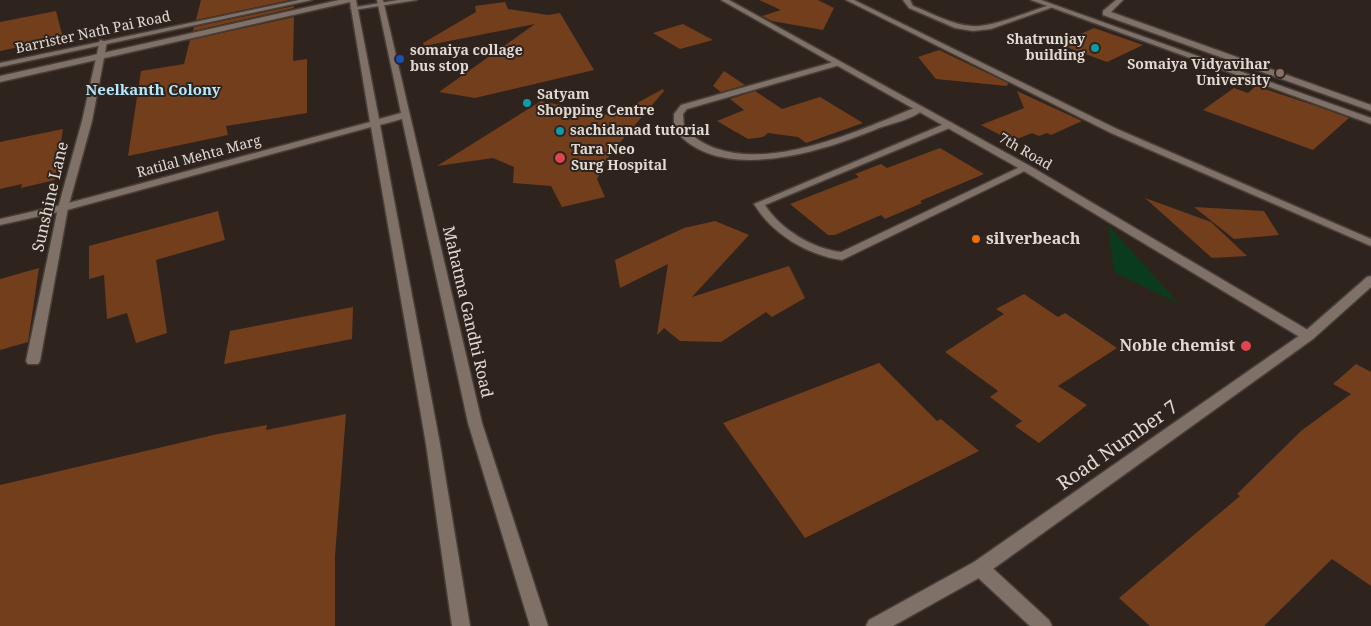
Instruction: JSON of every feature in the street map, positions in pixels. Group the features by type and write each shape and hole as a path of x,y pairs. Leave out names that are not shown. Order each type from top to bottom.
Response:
{"street":[{"path":"232,16 278,0"},
{"name":"Barrister Nath Pai Road","path":"0,66 309,0"},
{"path":"0,79 352,3 414,0"},
{"name":"7th Road","path":"724,0 1026,168 1308,336"},
{"path":"849,0 1114,131 1371,243"},
{"path":"906,0 911,7 958,26 973,29 988,27 1052,6"},
{"path":"1034,0 1371,121"},
{"path":"1106,13 1110,0"},
{"path":"1106,13 1120,0"},
{"name":"Mahatma Gandhi Road","path":"380,2 475,423 539,626"},
{"path":"352,3 376,123 433,444 461,626"},
{"path":"1106,13 1371,108"},
{"name":"Sunshine Lane","path":"33,361 63,208 87,121 98,57 103,43"},
{"path":"837,63 684,107 678,114 679,129 694,144 724,154 756,158 795,155 920,109"},
{"name":"Ratilal Mehta Marg","path":"0,222 63,208 405,115"},
{"path":"949,125 759,204 763,214 793,237 830,256 842,256 1026,168"},
{"name":"Road Number 7","path":"875,626 980,568 1308,336 1371,280"},
{"path":"980,568 1043,626"}],"green space":[{"path":"1108,225 1179,304 1114,272"}],"building":[{"path":"201,0 290,0 196,20"},
{"path":"759,0 818,0 834,8 823,30 772,21 762,16 781,10"},
{"path":"505,2 508,9 548,15 560,13 594,70 475,98 439,92 535,24 424,46 423,43 476,12 475,6"},
{"path":"294,6 294,8 193,31 194,27"},
{"path":"56,11 63,38 0,51 0,22"},
{"path":"294,17 293,61 307,59 307,113 226,126 228,135 128,156 141,71 184,64 190,40"},
{"path":"683,24 713,40 680,49 653,33"},
{"path":"1094,28 1143,45 1107,62 1058,44"},
{"path":"939,50 1008,83 1007,86 936,79 918,57"},
{"path":"724,71 745,85 721,92 713,86"},
{"path":"1256,86 1349,118 1313,150 1203,110 1234,88 1248,93"},
{"path":"663,89 664,91 611,153 597,179 605,197 562,207 551,186 513,183 514,167 493,158 437,166 541,101 613,116"},
{"path":"755,91 782,109 820,97 863,123 806,143 798,137 768,133 763,137 748,139 717,121 744,110 730,99"},
{"path":"1017,91 1082,121 1051,135 1047,133 1039,136 1032,133 1012,141 981,125 1024,108"},
{"path":"63,129 55,180 21,188 22,184 0,189 0,142"},
{"path":"940,148 984,174 920,201 922,203 885,219 881,215 835,235 828,235 790,204 859,177 855,174 881,164 887,168"},
{"path":"1145,198 1211,222 1247,256 1212,258"},
{"path":"1194,207 1264,211 1279,235 1234,239"},
{"path":"218,211 225,240 156,260 167,333 136,343 127,313 107,319 104,275 89,279 89,246"},
{"path":"715,221 749,235 692,297 789,266 805,298 772,317 766,312 721,342 680,341 664,328 657,335 668,264 620,288 615,260 684,228"},
{"path":"39,268 28,342 0,350 0,279"},
{"path":"1024,294 1058,317 1065,313 1117,348 1058,386 1087,405 1039,443 1015,426 1022,421 990,397 998,391 945,352 1004,314 996,309"},
{"path":"353,307 352,339 224,364 230,331"},
{"path":"879,363 937,421 941,419 979,451 805,538 723,423"},
{"path":"1356,364 1371,372 1371,586 1332,559 1264,626 1150,626 1119,598 1240,496 1237,494 1301,431 1351,394 1333,384"},
{"path":"346,414 335,556 335,626 0,626 0,485 218,434 267,425 266,430"}],"place":[{"name":"Shatrunjay building","path":"1095,48"},
{"name":"somaiya collage bus stop","path":"400,59"},
{"name":"Somaiya Vidyavihar University","path":"1280,73"},
{"name":"Satyam Shopping Centre","path":"527,103"},
{"name":"sachidanad tutorial","path":"560,131"},
{"name":"Tara Neo Surg Hospital","path":"560,158"},
{"name":"silverbeach","path":"976,239"},
{"name":"Noble chemist","path":"1246,346"}],"district":[{"name":"Neelkanth Colony","path":"153,91"}]}
